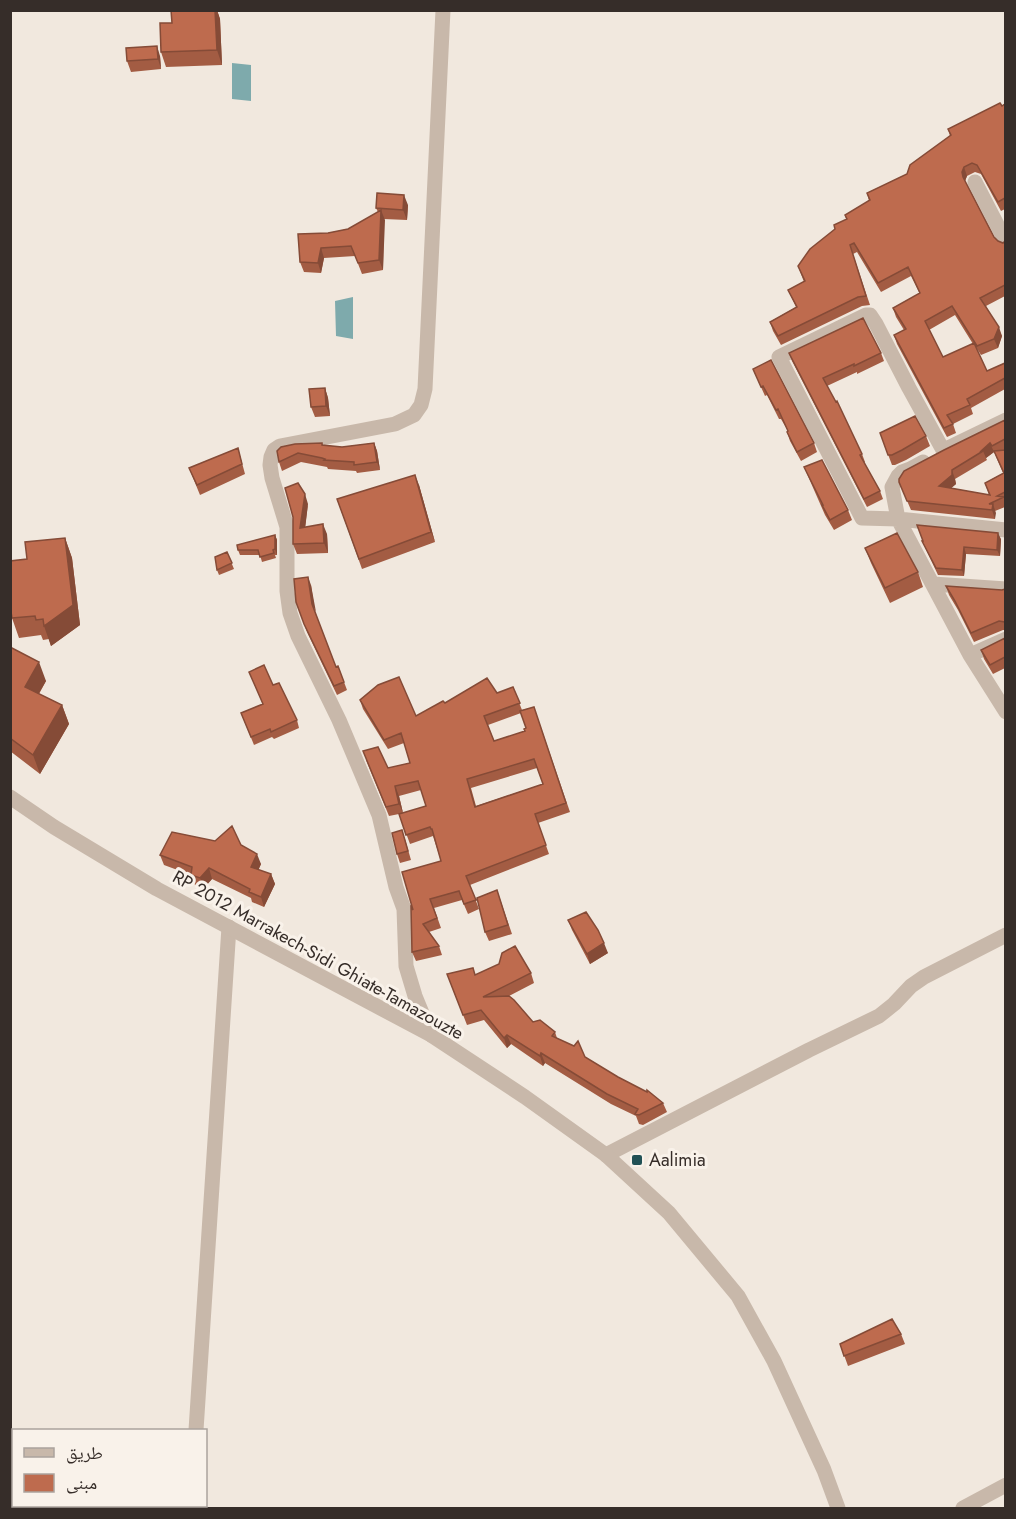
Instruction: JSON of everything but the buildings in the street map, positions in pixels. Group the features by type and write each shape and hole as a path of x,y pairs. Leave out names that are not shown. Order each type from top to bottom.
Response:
{"street":[{"path":"431,1035 406,966 404,909 396,887 379,815 334,709 298,636 290,613 287,591 287,527 270,465 274,450 280,446 395,424 414,415 421,405 424,389 443,10"},
{"path":"975,182 1005,242"},
{"path":"943,450 870,315 779,357 830,457 847,476 862,518 898,519 1005,530"},
{"path":"1005,420 943,450 910,470 902,472 892,487 898,519 970,655 1005,712"},
{"path":"815,465 830,457"},
{"path":"933,584 1005,588"},
{"path":"970,655 1005,639"},
{"name":"RP 2012 Marrakech-Sidi Ghiate-Tamazouzte","path":"10,797 54,827 157,890 431,1035 525,1097 606,1155 669,1213 738,1296 774,1361 824,1470 838,1509"},
{"path":"196,1429 229,927"},
{"path":"606,1155 879,1016 924,977 1005,935"},
{"path":"963,1509 1005,1485"}],"water":[{"path":"232,63 251,65 251,101 232,99"},
{"path":"353,297 353,339 336,336 335,301"}],"place":[{"name":"Aalimia","path":"637,1160"}]}
